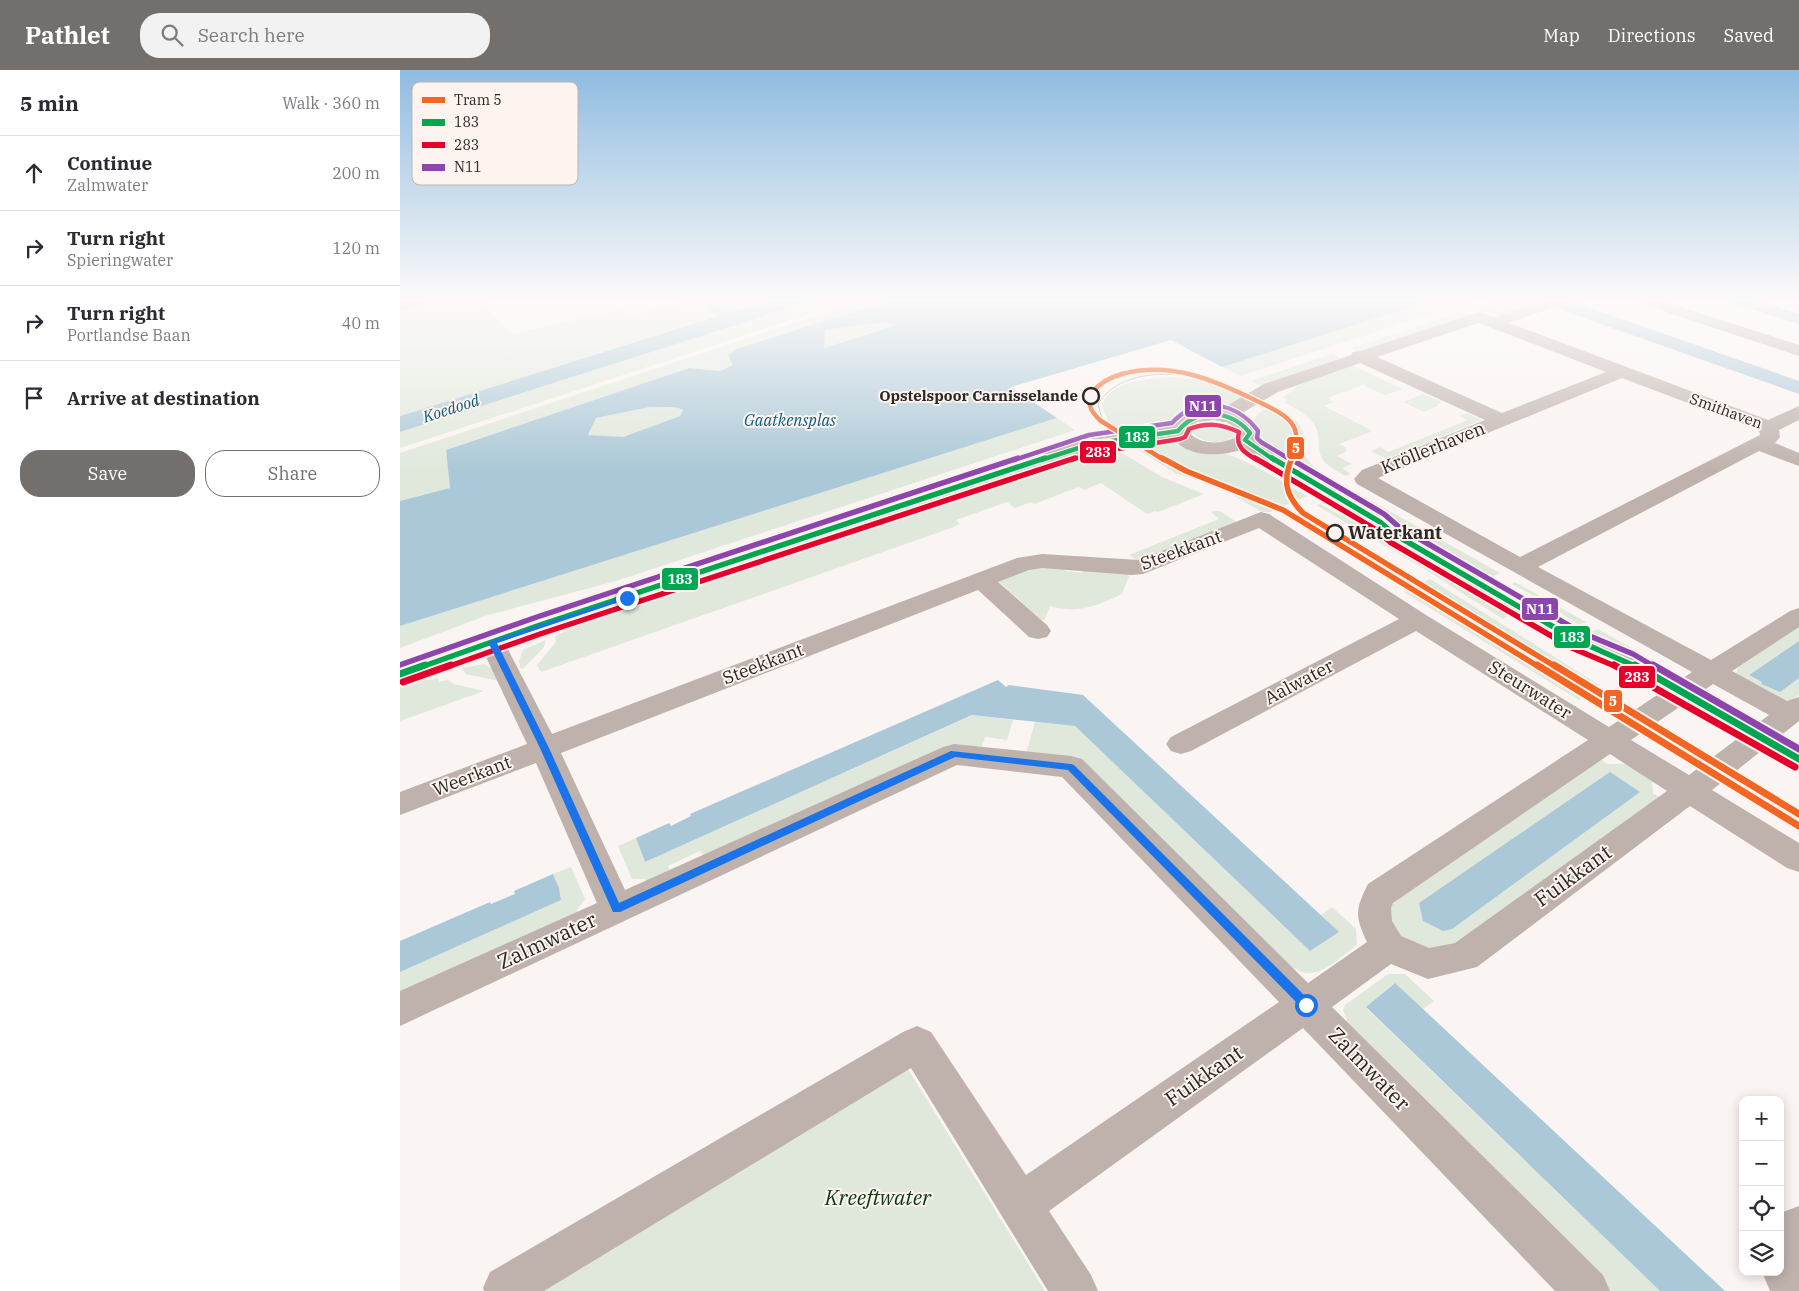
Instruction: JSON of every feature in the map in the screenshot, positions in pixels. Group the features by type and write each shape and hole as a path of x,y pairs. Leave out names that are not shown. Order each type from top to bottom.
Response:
{"street":[{"path":"1223,416 1271,388 1354,358"},
{"path":"1363,358 1501,420"},
{"name":"Smithaven","path":"1584,358 1621,372 1764,436"},
{"name":"Kröllerhaven","path":"1621,372 1369,474 1365,479 1520,567 1712,672 1794,710"},
{"path":"1225,447 1245,432 1249,416 1284,392 1289,383"},
{"path":"1799,412 1764,436 1799,460"},
{"path":"1181,436 1179,426 1183,421 1191,417 1212,414 1223,416 1245,432 1256,449 1380,522 1394,534 1576,640 1614,672 1674,697 1753,743 1799,780"},
{"path":"400,674 1043,459 1071,452 1181,436 1203,447 1225,447 1243,455 1372,527 1394,534"},
{"name":"Smithaven","path":"1520,567 1736,454 1764,436"},
{"name":"Steekkant","path":"544,748 1032,562 1131,568 1143,567 1261,519"},
{"name":"Steurwater","path":"1261,519 1417,620 1799,859"},
{"path":"981,580 1038,631"},
{"path":"1388,948 1375,922 1374,908 1380,894 1674,697 1799,616"},
{"name":"Aalwater","path":"1181,744 1417,620"},
{"path":"492,642 544,748 617,909"},
{"name":"Fuikkant","path":"1020,1205 1388,948 1428,964 1464,956 1690,790 1794,710"},
{"path":"1753,743 1799,760"},
{"name":"Weerkant","path":"400,804 544,748"},
{"name":"Zalmwater","path":"400,1009 954,754 1071,767 1587,1291"},
{"path":"507,1291 506,1288 917,1044 1075,1291"},
{"path":"1784,1245 1799,1228"},
{"path":"1784,1270 1788,1280 1799,1289"}],"green space":[{"path":"400,358 583,358 400,416"},
{"path":"632,358 675,358 400,448 400,432"},
{"path":"688,358 735,358 733,365 720,371 689,368 446,450 450,488 400,501 400,453"},
{"path":"1251,358 1296,358 1241,376 1222,367"},
{"path":"1320,358 1340,358 1289,376 1265,387 1251,381"},
{"path":"1349,364 1403,389 1385,395 1363,385 1328,398 1334,402 1324,406 1373,431 1339,444 1347,448 1345,450 1347,451 1337,456 1352,464 1342,468 1351,474 1346,476 1330,467 1324,461 1320,453 1317,429 1305,415 1284,402 1287,399 1283,397 1307,380"},
{"path":"1172,377 1206,381 1249,399 1205,416 1127,435 1107,419 1102,404 1114,390 1132,382"},
{"path":"1423,394 1442,402 1436,405 1438,406 1424,412 1403,402"},
{"path":"1272,405 1294,418 1304,434 1305,453 1308,460 1317,470 1337,482 1337,484 1330,487 1263,449 1253,426 1258,414"},
{"path":"650,407 672,407 683,410 680,416 623,437 588,436 596,418"},
{"path":"1467,413 1482,420 1387,459 1371,451 1380,447 1388,452 1468,420 1459,416"},
{"path":"1057,418 1075,430 616,581 485,616 400,648 400,626"},
{"path":"1211,421 1230,424 1237,431 1236,435 1220,442 1214,442 1197,437 1193,433 1192,429 1199,423"},
{"path":"1091,435 1096,439 585,605 540,613 543,610 612,593"},
{"path":"1165,444 1205,447 1223,452 1257,467 1307,496 1270,512 1262,512 1219,487 1177,474 1137,449"},
{"path":"1112,451 1114,453 1122,453 1162,477 1204,494 1158,512 1155,511 1147,514 1101,483 1084,490 1079,487 1034,504 1031,502 1015,508 1007,502 956,520 960,524 951,528 541,672 537,665 556,642 555,636 628,604 1055,461 1074,456"},
{"path":"1352,490 1500,573 1491,577 1448,558 1342,495"},
{"path":"1320,504 1397,545 1406,555 1508,616 1503,619 1423,568 1316,505"},
{"path":"1220,511 1238,523 1141,563 1129,555 1219,519 1211,512"},
{"path":"1034,566 1066,568 1065,571 1082,573 1083,570 1127,574 1129,576 1122,594 1087,608 1070,609 1050,606 1045,619 1042,620 998,581"},
{"path":"1430,579 1601,686 1579,700 1404,592"},
{"path":"1515,582 1586,622 1578,625 1547,603 1512,584"},
{"path":"1799,626 1799,641 1749,675 1763,682 1762,684 1780,691 1799,678 1799,695 1791,701 1777,700 1736,674 1738,667"},
{"path":"1598,629 1647,657 1642,660 1589,633"},
{"path":"546,640 544,647 523,669 520,668 519,661 523,650"},
{"path":"484,664 493,669 499,681 466,674 462,668"},
{"path":"438,678 439,682 448,680 454,684 484,691 400,721 400,684"},
{"path":"973,715 1013,720 1007,740 985,737 981,749 705,858 700,851 668,866 672,874 648,885 645,879 632,879 618,846 636,838 645,862"},
{"path":"1035,722 1075,726 1310,951 1338,932 1321,915 1332,907 1356,929 1357,945 1335,962 1318,971 1302,972 1295,968 1289,972 1085,769 1026,754"},
{"path":"1601,759 1607,764 1626,764 1652,781 1653,793 1661,798 1446,953 1405,945 1390,925 1391,901"},
{"path":"571,867 585,899 577,910 579,917 400,999 400,972 561,900 559,888 553,874"},
{"path":"1388,974 1405,974 1434,1001 1423,1009 1394,983 1366,1008 1660,1291 1607,1291 1340,1024 1347,1020 1343,1010 1345,1005"},
{"name":"Kreeftwater","path":"908,1069 1045,1291 541,1291"}],"water":[{"name":"Koedood","path":"585,358 632,358 400,432 400,416"},
{"name":"Gaatkensplas","path":"729,358 1110,358 1011,387 1057,418 400,626 400,501 450,488 446,450 689,368 720,371 733,365","holes":["650,407 671,407 683,410 680,416 623,437 588,435 596,418"]},
{"name":"Gaatkensplas","path":"1205,358 1251,358 1222,367"},
{"path":"1697,358 1733,358 1799,381 1799,394"},
{"path":"1799,641 1799,678 1780,692 1761,684 1762,682 1749,675"},
{"path":"998,680 1006,687 1009,685 1083,695 1339,932 1310,951 1075,726 972,715 645,862 636,838 669,823 671,826 691,816 690,814"},
{"path":"1610,772 1640,792 1452,929 1443,931 1423,921 1419,903"},
{"path":"553,874 559,888 561,900 400,972 400,941 490,902 491,904 515,894 514,891"},
{"path":"1395,983 1725,1291 1660,1291 1366,1007"}],"tram line":[{"name":"5","path":"1799,814 1303,513 1295,505 1286,488 1287,471 1296,448 1297,440 1296,431 1292,423 1281,413 1206,378 1171,370 1135,371 1111,378 1101,383 1094,390 1089,405 1093,414 1152,453 1186,471 1283,510 1799,826"},
{"path":"1119,433 1102,418 1098,404 1110,390 1126,381 1144,376 1184,375 1223,384 1239,391"}],"transit line":[{"name":"N11","path":"400,665 537,617 1089,435 1172,423 1180,414 1191,408 1216,406 1241,414 1258,431 1257,438 1261,442 1384,514 1399,527 1580,632 1633,654 1799,749"},
{"name":"183","path":"400,674 540,625 1043,459 1091,444 1178,431 1193,418 1214,414 1235,419 1250,433 1245,440 1256,449 1380,522 1394,534 1576,640 1629,662 1799,759"},
{"name":"283","path":"403,682 543,633 1046,467 1093,453 1180,439 1185,437 1189,429 1203,424 1224,425 1239,432 1238,443 1251,456 1375,529 1390,542 1572,648 1625,670 1795,767"}],"place":[{"name":"Opstelspoor Carnisselande","path":"1091,396"},
{"name":"Waterkant","path":"1335,533"}],"route":[{"path":"627,598 492,642 544,748 617,909 954,754 1071,767 1306,1005"}]}
